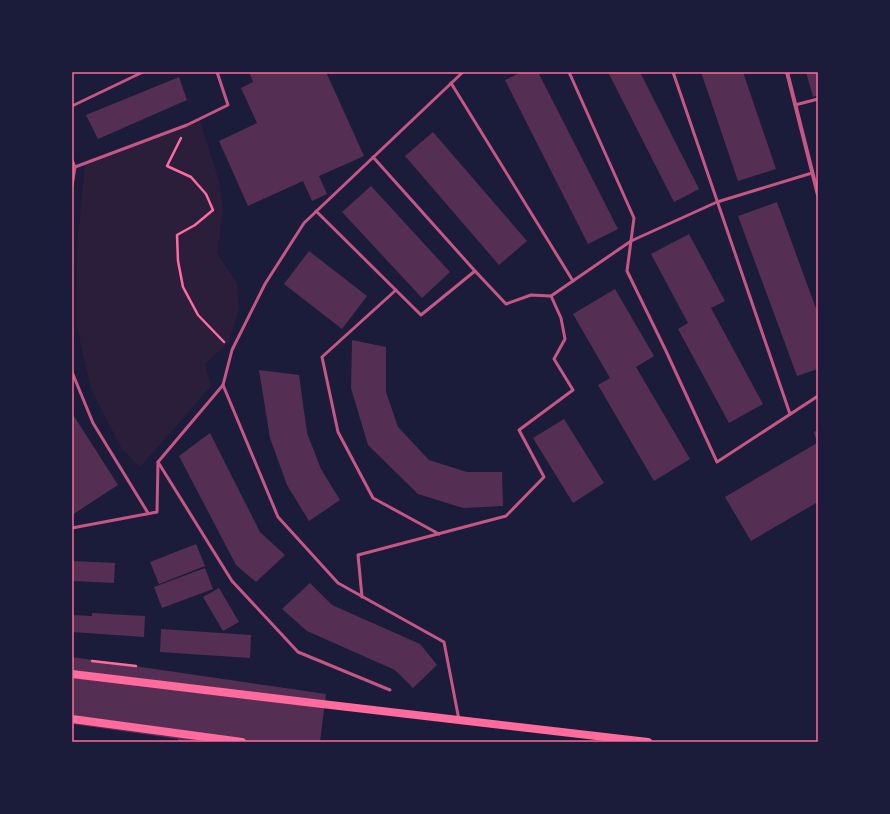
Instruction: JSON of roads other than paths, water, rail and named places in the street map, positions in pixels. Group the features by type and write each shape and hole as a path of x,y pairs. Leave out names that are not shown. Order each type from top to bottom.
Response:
{"main road":[{"path":"72,674 648,742"},
{"path":"72,719 242,742"}],"street":[{"path":"787,72 818,195"}],"lane":[{"path":"72,106 143,72"},
{"path":"75,167 188,125 228,105 217,72"},
{"path":"72,528 157,512 158,462 223,385 232,350 265,284 304,223 463,72"},
{"path":"569,72 634,218 626,271 666,350 717,462 818,396"},
{"path":"673,72 790,414"},
{"path":"451,83 573,281"},
{"path":"795,105 818,99"},
{"path":"373,157 506,304 531,295 551,296 631,241 718,202 812,173"},
{"path":"72,160 75,167 72,186"},
{"path":"316,211 421,315 475,271"},
{"path":"396,290 322,357 338,432 373,498 439,534"},
{"path":"362,597 358,555 506,516 544,477 519,430 573,390 554,359 565,339 561,318 551,296"},
{"path":"72,372 93,423 148,513"},
{"path":"223,385 278,517 338,583 444,642 459,720"},
{"path":"158,462 232,581 298,652 390,690"}]}
